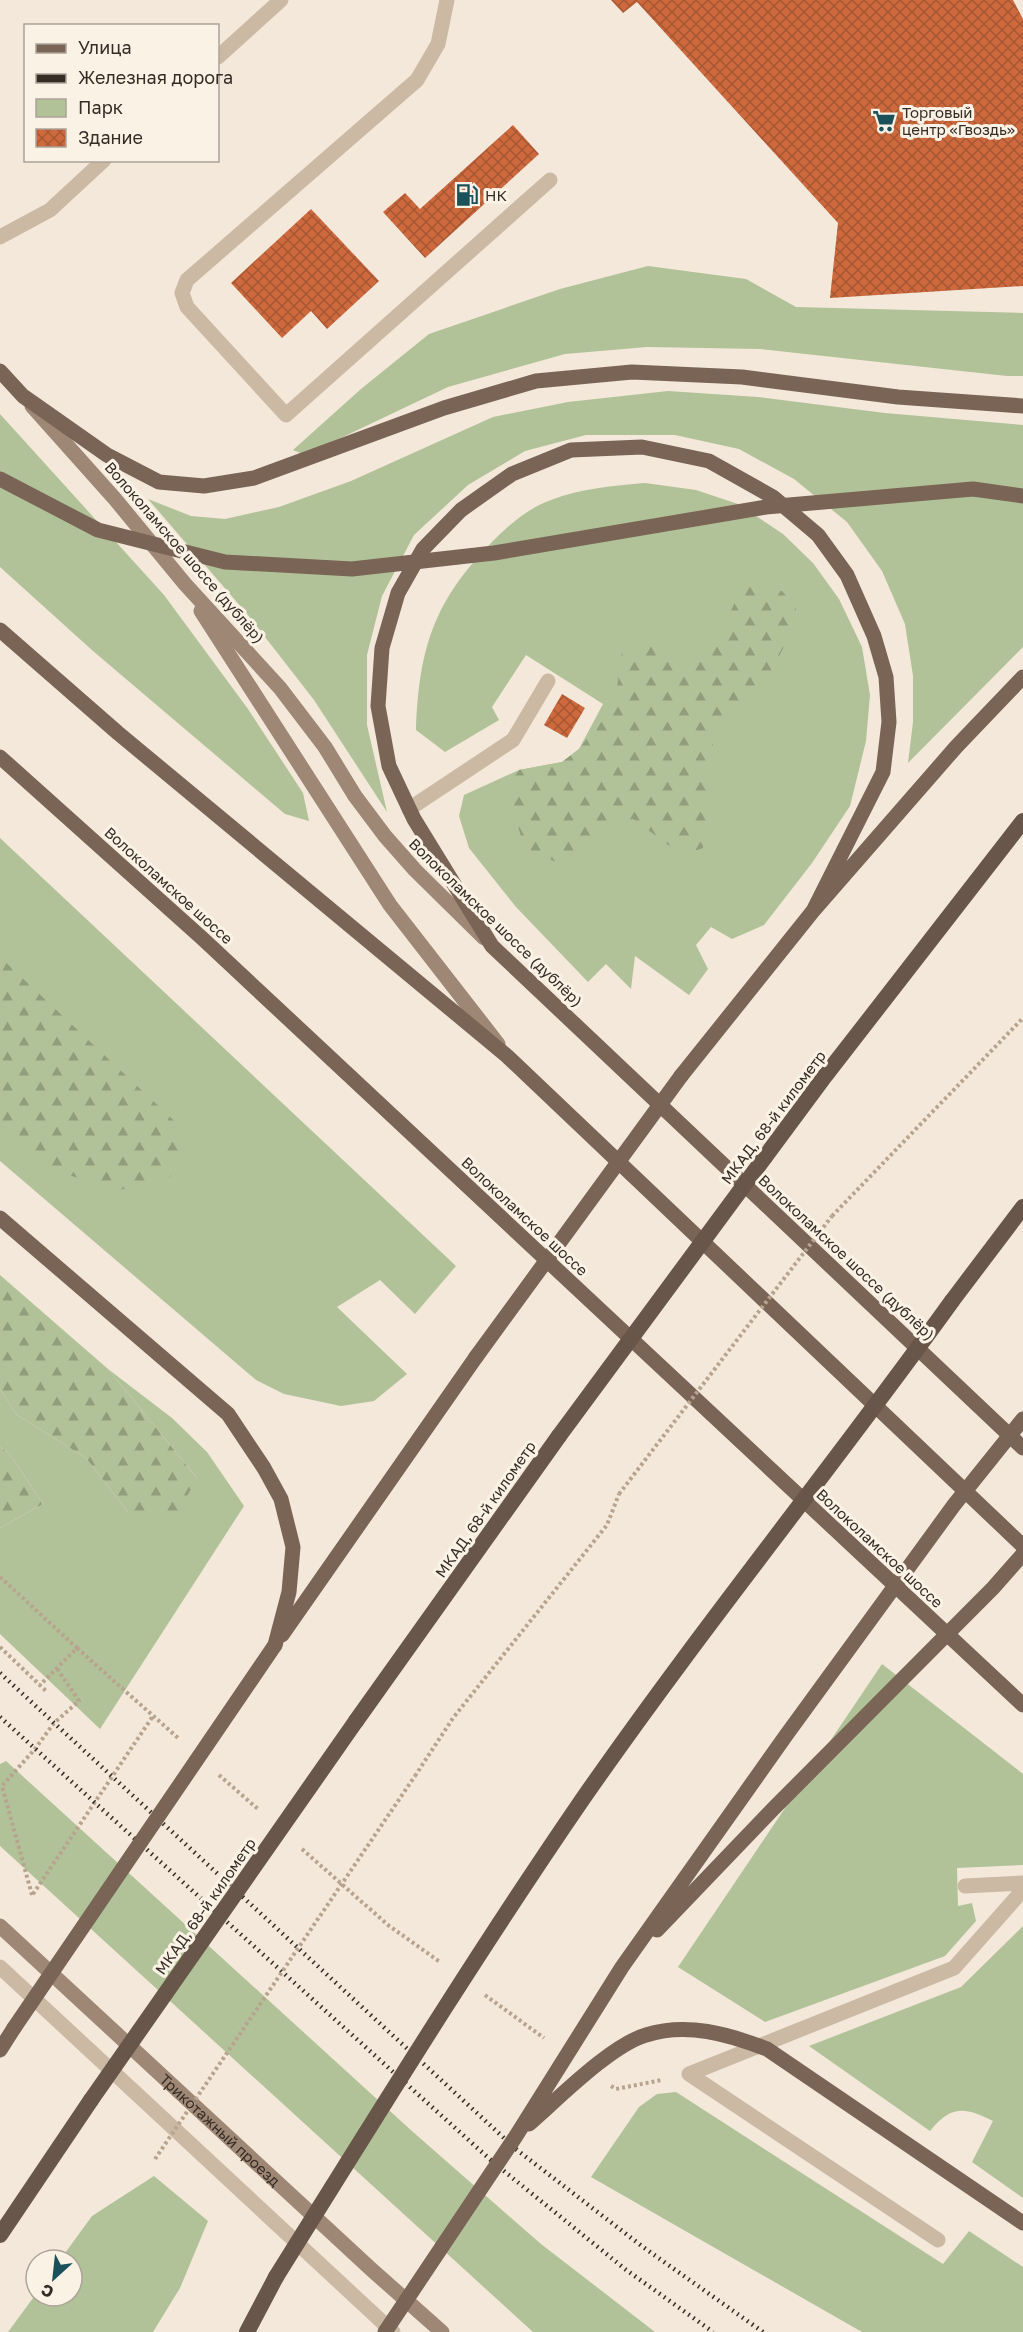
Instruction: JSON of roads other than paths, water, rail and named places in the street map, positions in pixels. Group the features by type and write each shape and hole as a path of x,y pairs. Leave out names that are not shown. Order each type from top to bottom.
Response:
{"highway":[{"name":"МКАД, 68-й километр","path":"0,2235 91,2100 356,1721 559,1436 825,1076 1023,821"},
{"path":"247,2332 276,2277 440,2016 582,1800 726,1601 1023,1207"}],"main road":[{"name":"Волоколамское шоссе (дублёр)","path":"0,371 116,500 185,584 280,688 325,747 355,796 385,836 415,870 492,946 1023,1448"},
{"path":"23,396 107,456 159,482 204,486 254,478 444,408 536,381 632,372 742,377 898,397 1023,406"},
{"path":"492,946 409,808 389,766 378,706 382,648 398,594 423,549 461,510 512,474 571,450 642,447 709,461 773,497 818,535 847,575 874,636 886,677 890,722 883,772 813,911"},
{"path":"0,479 98,530 225,562 352,569 494,553 766,507 974,489 1023,496"},
{"path":"185,584 228,656 280,732 390,905 507,1056"},
{"path":"0,630 118,733 507,1056 1023,1546"},
{"path":"0,2050 275,1645 476,1356 681,1076 813,911 956,747 1023,677"},
{"name":"Волоколамское шоссе","path":"0,757 203,939 1023,1705"},
{"path":"0,1218 228,1414 264,1468 281,1499 293,1547 289,1592 275,1645"},
{"path":"385,2332 516,2136 622,1967 954,1505 1023,1419"},
{"path":"622,1967 790,1792 993,1588 1023,1554"},
{"name":"Трикотажный проезд","path":"0,1926 442,2332"},
{"path":"516,2136 619,2048 645,2035 673,2030 704,2030 735,2037 767,2049 1023,2223"}],"street":[{"path":"219,56 281,0"},
{"path":"447,0 438,44 417,80 187,280 182,293 187,307 286,416 550,180"},
{"path":"0,237 50,210 102,162"},
{"path":"409,808 513,740 548,681"},
{"path":"966,1886 1023,1883"},
{"path":"938,2240 689,2074 954,1968 1023,1890"},
{"path":"0,1967 393,2332"}],"railway":[{"path":"0,1673 517,2150 643,2247 763,2332"},
{"path":"0,1717 494,2163 625,2269 713,2332"}],"place":[{"name":"Торговый центр «Гвоздь»","path":"884,121"},
{"name":"НК","path":"467,195"}]}
